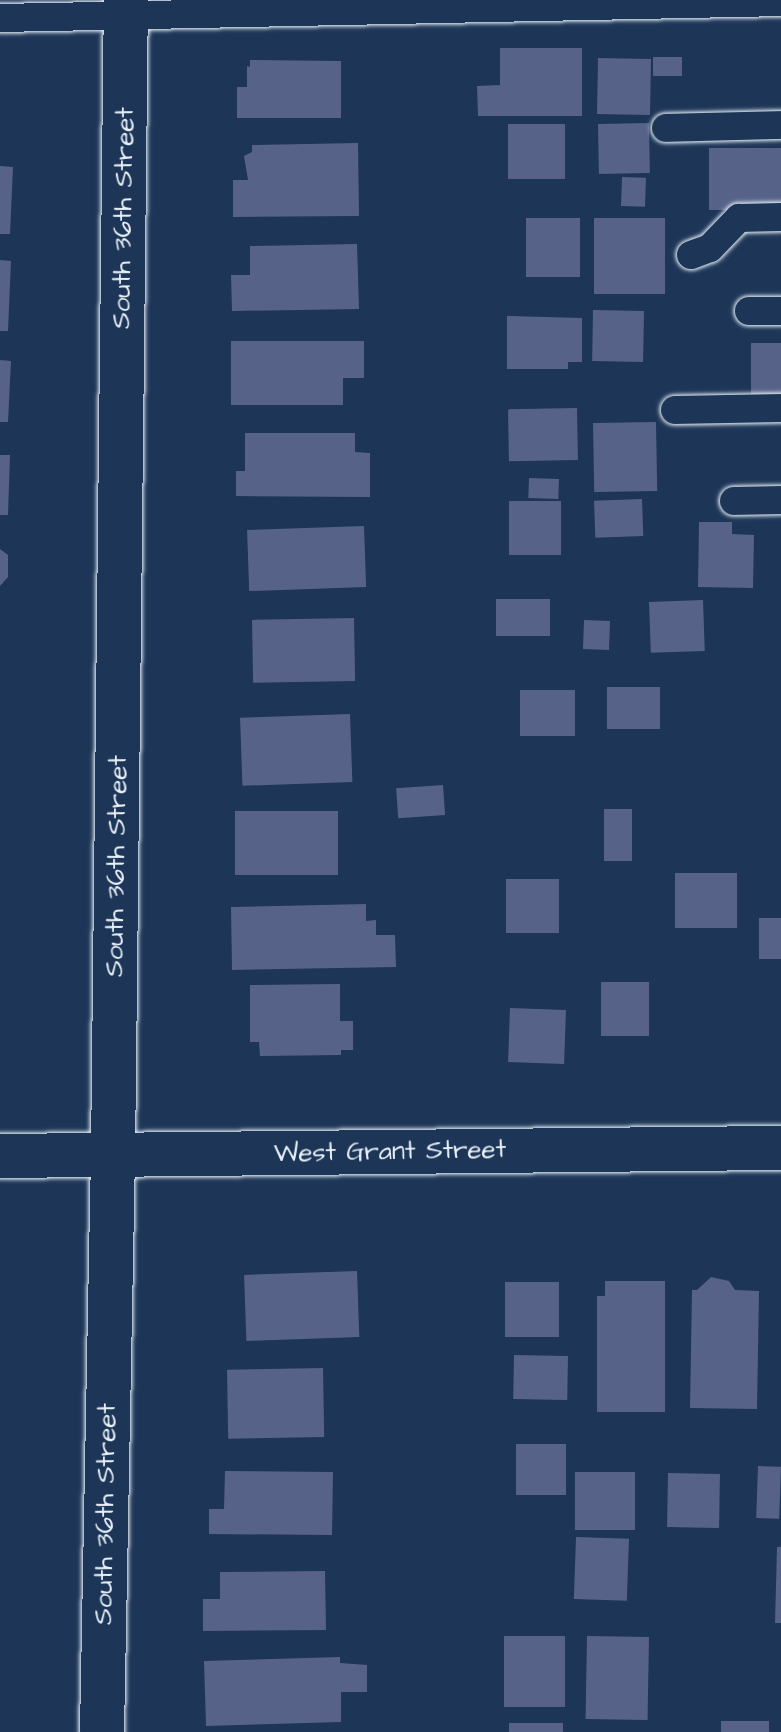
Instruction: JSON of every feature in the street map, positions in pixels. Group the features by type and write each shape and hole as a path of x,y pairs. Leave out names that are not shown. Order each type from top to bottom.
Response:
{"street":[{"name":"South 36th Street","path":"102,1732 113,1156 126,8"},
{"name":"West Grant Street","path":"0,1156 781,1148"}],"lane":[{"path":"0,18 126,8 781,2"},
{"path":"666,128 781,125"},
{"path":"691,255 710,248 739,218 781,217"},
{"path":"749,311 781,311"},
{"path":"675,410 781,408"},
{"path":"734,501 781,500"}],"building":[{"path":"500,48 582,48 582,116 478,116 477,86 500,85"},
{"path":"653,57 682,57 682,76 653,76"},
{"path":"598,58 651,59 650,115 597,114"},
{"path":"250,60 341,61 341,118 237,118 237,87 247,87"},
{"path":"649,123 650,173 599,174 598,124"},
{"path":"508,124 565,124 565,179 508,179"},
{"path":"358,143 359,216 233,217 233,180 248,180 244,156 252,152 252,145"},
{"path":"709,148 781,148 781,210 709,210"},
{"path":"0,166 13,167 10,234 0,234"},
{"path":"622,177 646,178 645,207 621,206"},
{"path":"526,218 580,218 580,277 526,277"},
{"path":"594,218 665,218 665,294 594,294"},
{"path":"357,244 359,309 232,311 231,275 250,275 250,246"},
{"path":"0,260 11,261 8,331 0,331"},
{"path":"593,310 644,311 643,362 592,361"},
{"path":"507,316 582,318 582,362 568,362 568,369 507,369"},
{"path":"231,341 364,341 364,378 343,378 343,405 231,405"},
{"path":"751,343 781,343 781,395 751,395"},
{"path":"0,360 11,361 8,422 0,422"},
{"path":"577,408 578,460 509,461 508,409"},
{"path":"656,422 657,491 594,492 593,423"},
{"path":"245,433 355,433 355,452 370,453 370,497 236,496 236,471 245,471"},
{"path":"0,455 10,455 8,515 0,515"},
{"path":"529,478 559,479 558,499 528,498"},
{"path":"642,499 643,536 595,538 594,501"},
{"path":"509,501 561,501 561,555 509,555"},
{"path":"699,522 732,522 732,534 754,535 753,588 698,587"},
{"path":"364,526 366,587 249,591 247,530"},
{"path":"0,549 8,555 8,577 0,586"},
{"path":"496,599 550,599 550,636 496,636"},
{"path":"703,600 705,651 651,653 649,602"},
{"path":"354,618 355,681 253,683 252,620"},
{"path":"584,620 610,621 609,650 583,649"},
{"path":"607,687 660,687 660,729 607,729"},
{"path":"520,690 575,690 575,736 520,736"},
{"path":"350,714 352,782 242,786 240,718"},
{"path":"443,785 445,815 398,818 396,788"},
{"path":"604,809 632,809 632,861 604,861"},
{"path":"235,811 338,811 338,875 235,875"},
{"path":"675,873 737,873 737,928 675,928"},
{"path":"506,879 559,879 559,933 506,933"},
{"path":"366,904 366,921 376,920 376,935 395,935 396,967 232,970 231,907"},
{"path":"759,918 781,918 781,959 759,959"},
{"path":"601,982 649,982 649,1036 601,1036"},
{"path":"340,984 340,1021 353,1021 353,1050 341,1050 341,1055 260,1056 259,1042 250,1042 250,985"},
{"path":"510,1008 566,1010 564,1064 508,1062"},
{"path":"357,1271 359,1337 246,1341 244,1275"},
{"path":"711,1277 729,1281 735,1290 759,1291 757,1409 690,1408 692,1290 697,1290"},
{"path":"605,1281 665,1281 665,1412 597,1412 597,1296 605,1296"},
{"path":"505,1282 559,1282 559,1337 505,1337"},
{"path":"514,1355 568,1356 567,1400 513,1399"},
{"path":"323,1368 324,1437 228,1439 227,1370"},
{"path":"516,1444 566,1444 566,1495 516,1495"},
{"path":"758,1466 781,1467 779,1519 756,1518"},
{"path":"225,1471 333,1472 332,1535 209,1534 209,1509 224,1509"},
{"path":"575,1472 635,1472 635,1530 575,1530"},
{"path":"668,1473 720,1474 719,1528 667,1527"},
{"path":"576,1537 629,1539 627,1601 574,1599"},
{"path":"777,1547 781,1547 781,1623 775,1623"},
{"path":"325,1571 326,1630 203,1631 203,1599 220,1599 220,1572"},
{"path":"504,1636 565,1636 565,1707 504,1707"},
{"path":"587,1636 649,1637 648,1720 586,1719"},
{"path":"340,1657 340,1663 367,1665 367,1692 341,1692 341,1722 206,1726 204,1661"},
{"path":"721,1721 769,1721 769,1732 721,1732"},
{"path":"509,1723 563,1723 563,1732 509,1732"}]}
